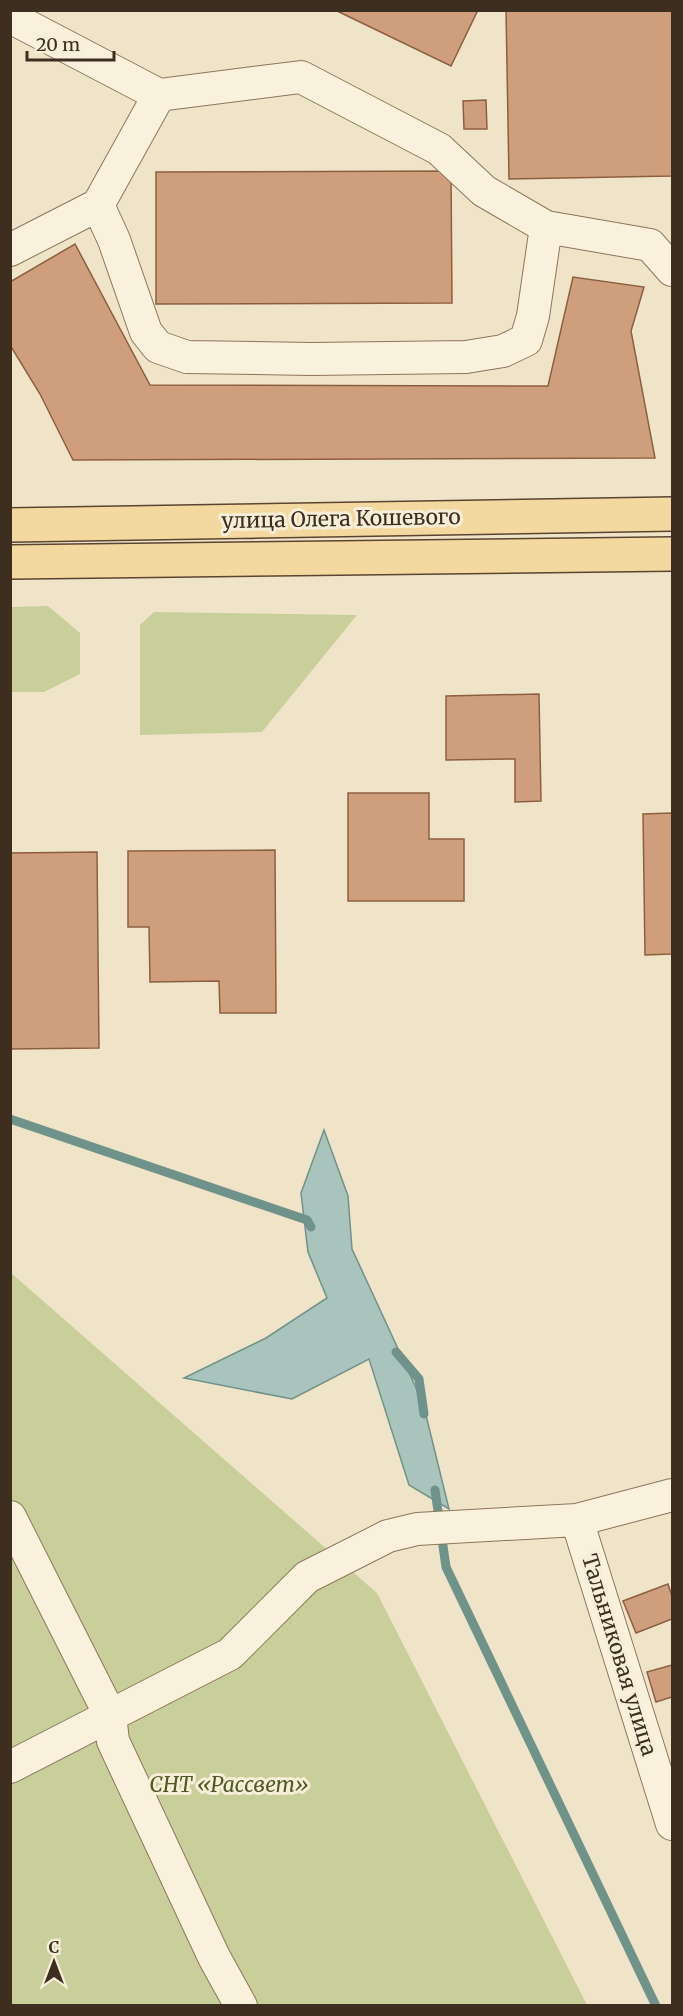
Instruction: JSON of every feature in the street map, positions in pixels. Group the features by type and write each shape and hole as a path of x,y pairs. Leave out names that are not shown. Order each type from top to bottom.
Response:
{"main road":[{"name":"улица Олега Кошевого","path":"10,525 672,514"},
{"name":"улица Олега Кошевого","path":"10,562 672,554"}],"street":[{"path":"10,17 159,94 301,77 439,149 484,191 546,227 650,245 672,270"},
{"path":"10,250 98,205 159,94"},
{"path":"98,205 114,240 146,332 158,347 187,357 311,359 466,357 503,351 526,340 537,294 546,227"},
{"path":"10,1767 230,1654 307,1576 388,1536 417,1529 577,1520 672,1495"},
{"path":"10,1517 110,1715 113,1741 214,1957 241,2006"},
{"name":"Тальниковая улица","path":"577,1520 672,1824"}],"green space":[{"path":"48,606 80,633 80,674 44,692 11,692 11,607"},
{"path":"154,612 357,615 262,732 140,735 140,625"},
{"name":"СНТ «Рассвет»","path":"10,1272 377,1593 587,2005 11,2005"}],"water":[{"path":"324,1130 348,1196 352,1249 423,1403 449,1509 409,1485 369,1359 292,1399 184,1378 266,1338 327,1298 308,1252 301,1193"}],"building":[{"path":"335,10 473,10 477,12 451,66"},
{"path":"506,10 672,10 672,176 509,179"},
{"path":"486,100 487,129 464,129 463,101"},
{"path":"451,171 452,303 156,304 156,172"},
{"path":"75,244 150,385 548,386 573,277 644,287 631,331 655,458 73,460 40,394 10,345 10,282"},
{"path":"539,694 541,801 515,802 515,759 446,760 446,696"},
{"path":"348,793 429,793 429,839 464,839 464,901 348,901"},
{"path":"672,813 672,954 645,955 643,814"},
{"path":"275,850 276,1013 220,1013 219,981 150,982 149,927 128,927 128,851"},
{"path":"97,852 99,1048 10,1049 10,853"},
{"path":"668,1584 672,1596 672,1619 636,1633 623,1601"},
{"path":"672,1665 672,1697 656,1702 647,1672"}],"waterway":[{"path":"10,1119 307,1220 311,1227"},
{"path":"396,1352 419,1379 424,1414"},
{"path":"435,1490 446,1567 656,2006"}]}
